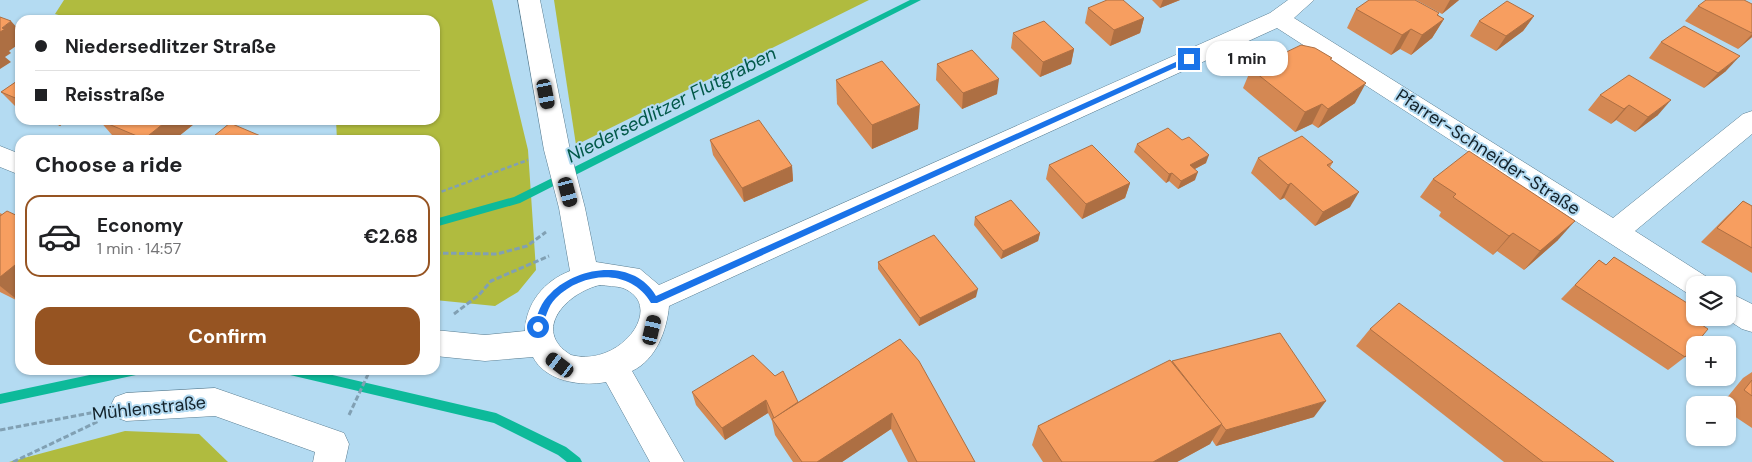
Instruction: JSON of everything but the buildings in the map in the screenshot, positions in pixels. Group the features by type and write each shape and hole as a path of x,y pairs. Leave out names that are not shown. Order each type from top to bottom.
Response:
{"street":[{"path":"529,0 558,156 574,218 585,276"},
{"path":"654,300 1278,18 1303,0"},
{"name":"Pfarrer-Schneider-Straße","path":"1278,18 1686,278"},
{"path":"1614,232 1752,120"},
{"path":"0,156 15,163"},
{"path":"600,273 628,276 644,286 654,300 656,315 652,330 644,345 630,357 614,366 594,371 576,370 560,365 547,355 540,343 538,327 542,311 553,296 568,284 585,276 600,273"},
{"path":"1736,309 1752,320"},
{"path":"440,344 485,348 540,343"},
{"path":"614,366 668,462"},
{"name":"Mühlenstraße","path":"126,407 215,402 333,444 329,462"}],"path":[{"path":"440,192 558,156"},
{"path":"440,253 497,254 527,246 574,218"},
{"path":"450,317 479,295 491,281 506,273 545,260 574,218"},
{"path":"354,405 368,375"},
{"path":"14,462 126,407"},
{"name":"Mühlenstraße","path":"0,430 126,407"}],"green space":[{"path":"64,0 492,0 528,150 536,270 518,292 495,306 440,300 440,135 337,135 336,125 440,125 440,15 55,14"},
{"path":"554,0 869,0 576,145"},
{"path":"125,431 199,434 228,462 9,462"}],"waterway":[{"name":"Niedersedlitzer Flutgraben","path":"440,222 517,200 917,0"},
{"path":"0,399 113,375"},
{"path":"311,375 496,418 562,451 576,462"}],"route":[{"path":"538,327 542,311 553,296 568,284 585,276 600,273 628,276 648,290 654,300 1189,59"}]}
